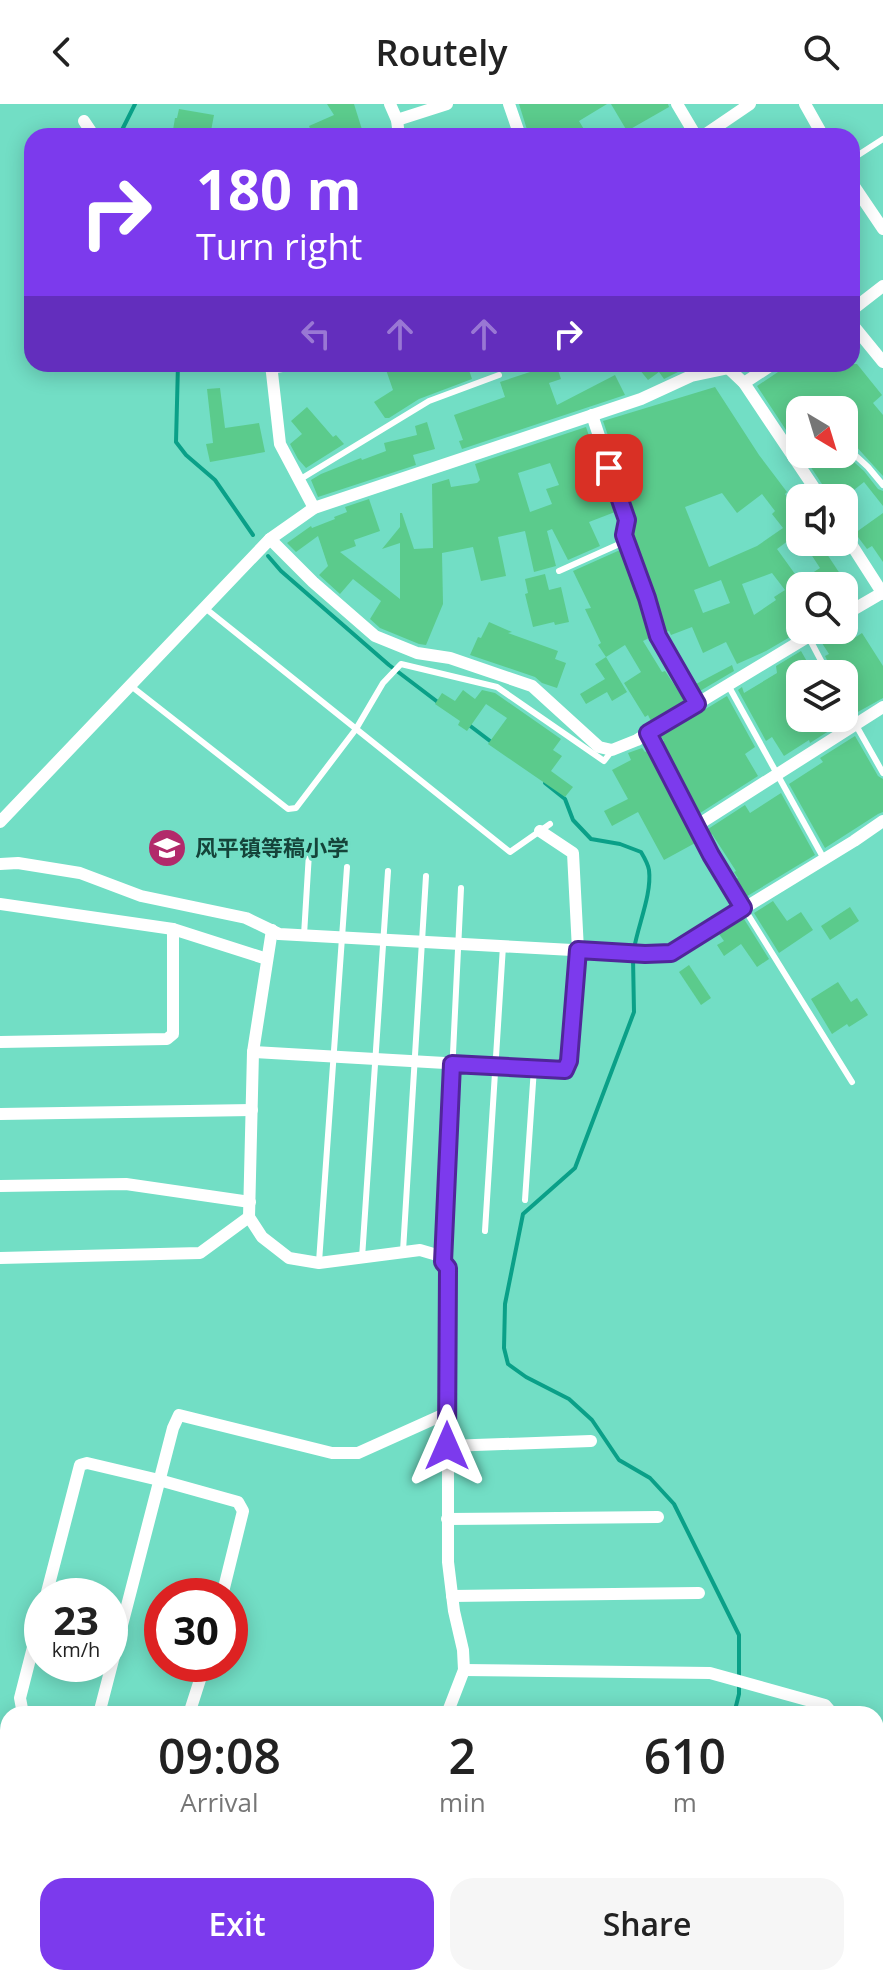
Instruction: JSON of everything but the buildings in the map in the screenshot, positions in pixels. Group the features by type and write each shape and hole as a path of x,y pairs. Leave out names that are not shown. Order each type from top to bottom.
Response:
{"street":[{"path":"390,104 398,128"},
{"path":"397,120 447,104"},
{"path":"509,104 517,128"},
{"path":"677,104 691,128"},
{"path":"715,128 750,104"},
{"path":"805,104 818,128"},
{"path":"84,121 89,128"},
{"path":"860,195 883,229"},
{"path":"860,304 883,286"},
{"path":"860,334 883,362"},
{"path":"271,372 280,444 314,508"},
{"path":"0,822 270,539 314,508 641,399 705,372"},
{"path":"732,372 786,438"},
{"path":"744,383 761,372"},
{"path":"592,415 627,520 624,535 658,636 697,704"},
{"path":"270,539 313,582 375,636 417,653 450,658 532,686 599,747 612,750 637,740 796,644"},
{"path":"858,555 883,593 858,607"},
{"path":"858,722 883,707"},
{"path":"696,826 843,732"},
{"path":"0,864 18,863 80,873 141,896 246,918 279,934 671,953 883,821"},
{"path":"253,1052 565,1070 569,1061 578,950 573,853 545,828"},
{"path":"0,904 173,929 267,959"},
{"path":"0,1042 167,1039 173,1034 173,929"},
{"path":"272,930 253,1052 249,1217 262,1237 289,1258 319,1263 420,1250 437,1255 448,1268 448,1562 464,1670 450,1706"},
{"path":"0,1114 252,1110"},
{"path":"0,1186 126,1184 250,1202"},
{"path":"0,1258 200,1253 249,1217"},
{"path":"101,1706 159,1480 179,1415 332,1453 358,1453 447,1413"},
{"path":"447,1446 591,1441"},
{"path":"51,1578 80,1465 87,1463 238,1502 243,1511 226,1578"},
{"path":"447,1519 658,1517"},
{"path":"452,1596 699,1593"},
{"path":"464,1670 710,1673 826,1706"},
{"path":"22,1706 24,1682"},
{"path":"192,1706 199,1682"}],"lane":[{"path":"860,154 883,139"},
{"path":"299,480 429,401 499,375"},
{"path":"858,458 883,485"},
{"path":"559,571 626,541"},
{"path":"205,608 510,852 545,828"},
{"path":"131,686 288,809 296,808 356,729 383,683 401,664 497,687 604,761 612,750"},
{"path":"728,685 824,859"},
{"path":"858,729 883,773"},
{"path":"648,733 711,855 852,1082"},
{"path":"304,935 309,853"},
{"path":"319,1263 347,867"},
{"path":"362,1258 388,871"},
{"path":"403,1252 426,876"},
{"path":"443,1262 461,888"},
{"path":"485,1231 503,946"},
{"path":"525,1200 534,1068"}],"waterway":[{"path":"123,128 135,104"},
{"path":"178,372 176,442 215,480 253,535"},
{"path":"268,556 281,571 389,665 439,703"},
{"path":"469,725 494,744"},
{"path":"545,783 565,799 573,820 591,839 620,844 641,852 645,858 649,870 648,889 634,949"},
{"path":"633,958 634,1012 575,1168 523,1214 505,1304 504,1348 508,1364 569,1399 592,1420 619,1460 650,1478 674,1504 739,1635 739,1694 736,1706"}],"place":[{"name":"风平镇等稿小学","path":"167,848"}],"route":[{"path":"447,1446 448,1268 443,1262 452,1064 565,1070 569,1061 578,950 671,953 743,908 711,855 648,733 697,704 658,636 624,535 627,520 609,468"}]}
